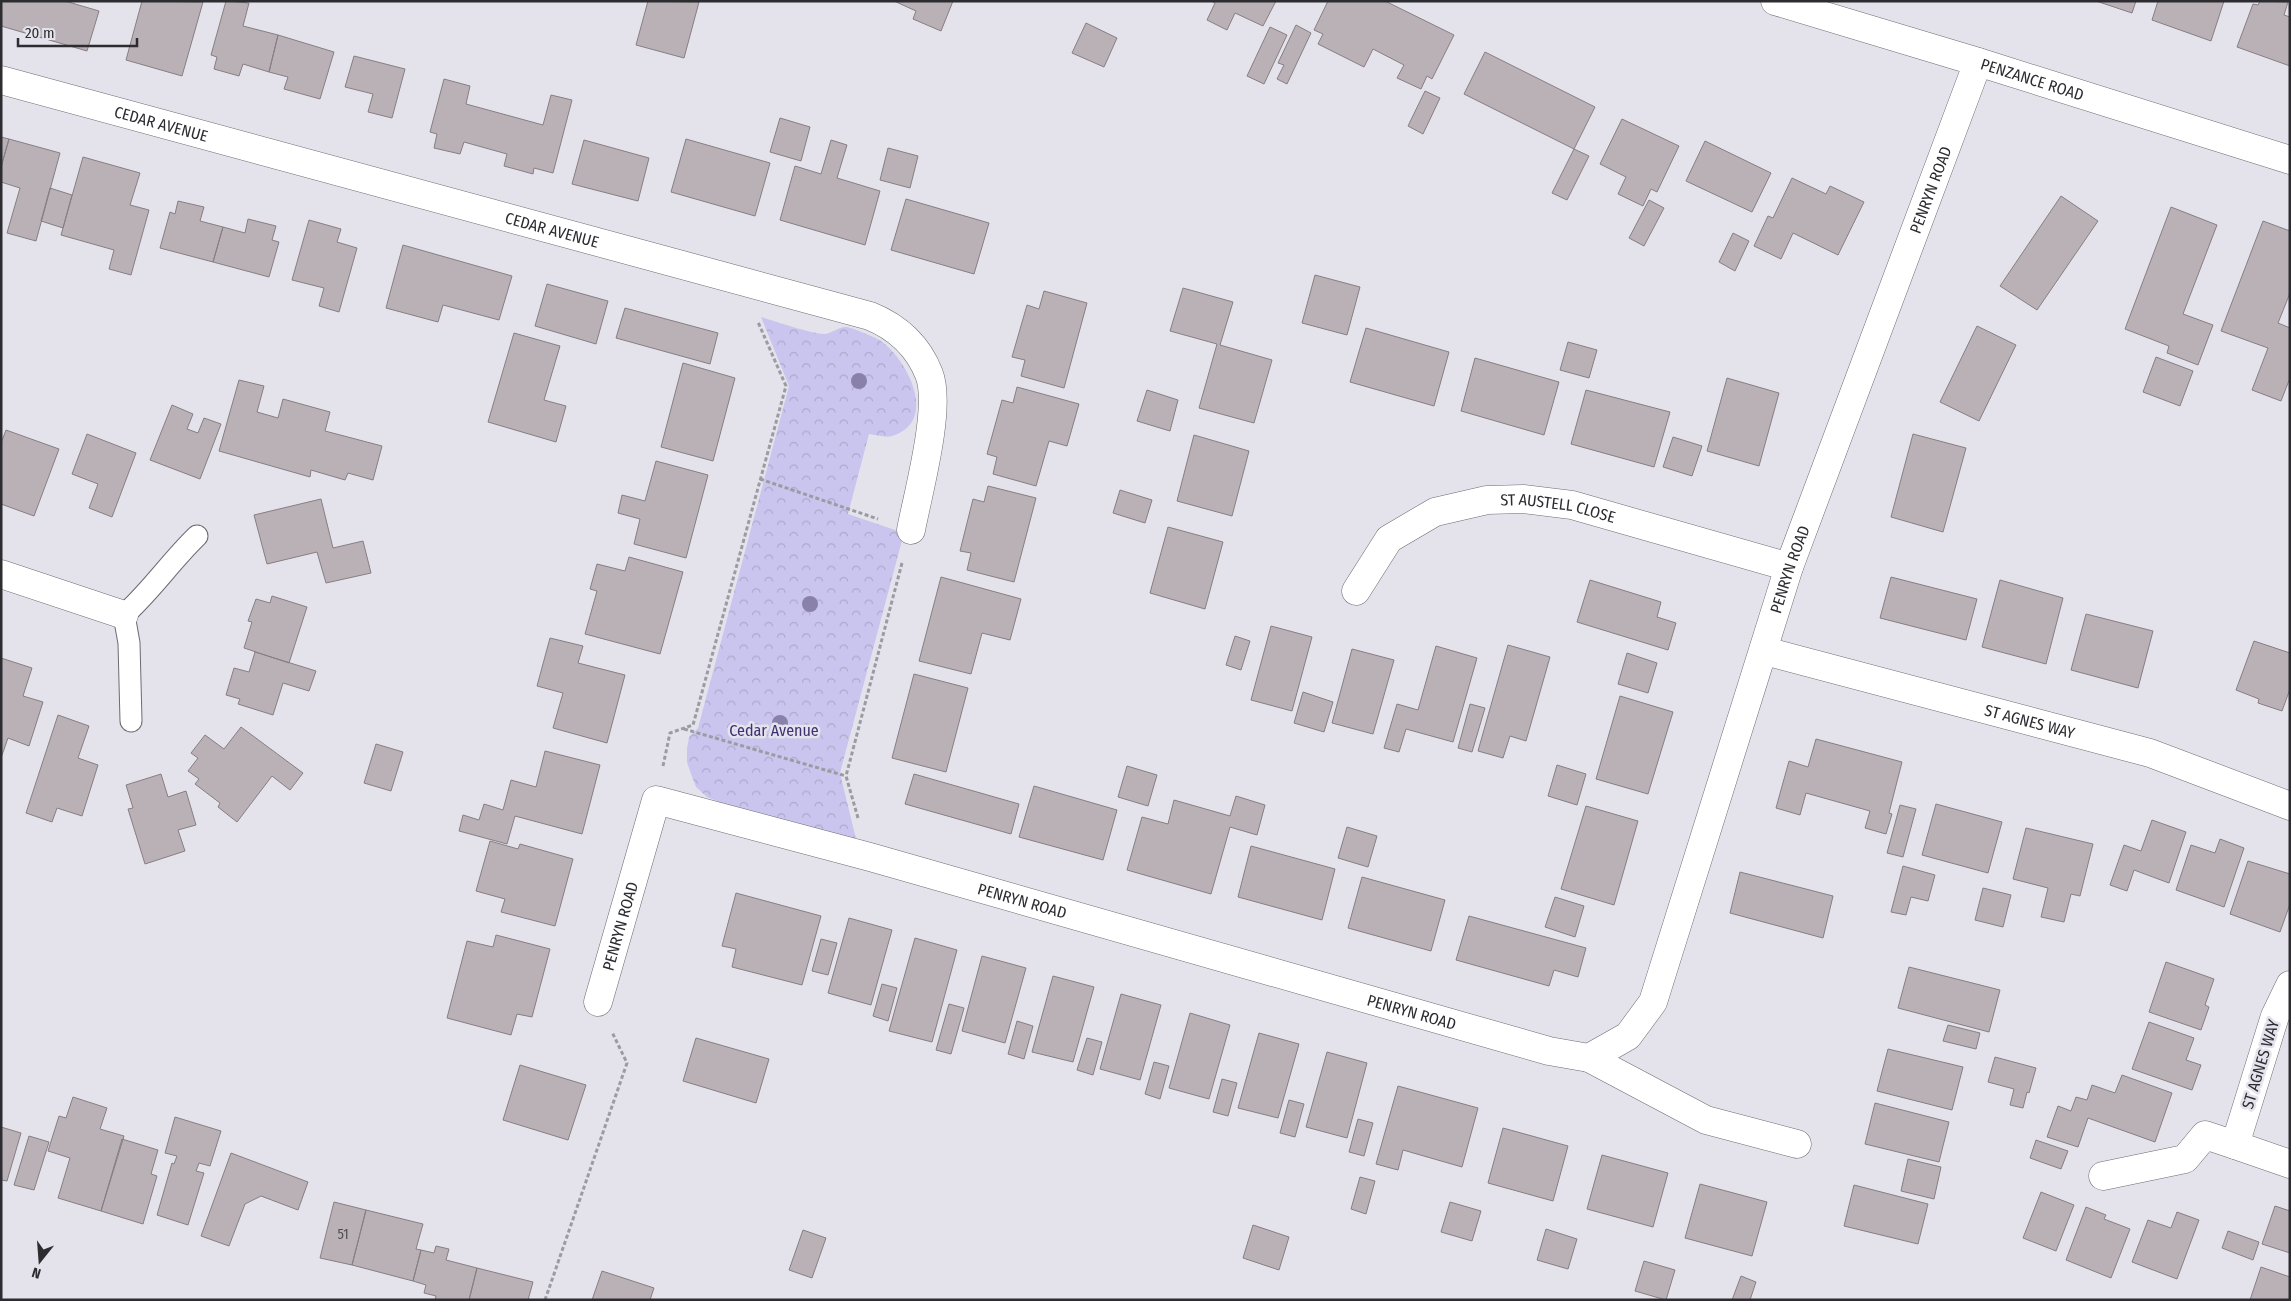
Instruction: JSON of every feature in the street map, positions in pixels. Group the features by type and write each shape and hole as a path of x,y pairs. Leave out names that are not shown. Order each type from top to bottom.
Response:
{"street":[{"name":"PENZANCE ROAD","path":"1775,1 1978,62 2290,160"},
{"name":"PENRYN ROAD","path":"1588,1058 1628,1036 1653,1002 1765,650 1789,567 1978,62"},
{"name":"CEDAR AVENUE","path":"1,80 870,316 884,322 900,332 920,357 929,375 932,399 928,440 911,530"},
{"name":"ST AUSTELL CLOSE","path":"1356,591 1389,539 1435,512 1487,500 1523,499 1572,505 1789,567"},
{"path":"1,574 124,615"},
{"name":"ST AGNES WAY","path":"1765,650 2150,753 2290,806"},
{"name":"PENRYN ROAD","path":"598,1002 656,800 870,857 1549,1051 1588,1058 1706,1120 1797,1144"},
{"name":"ST AGNES WAY","path":"2235,1145 2275,1016 2290,985"},
{"path":"2103,1176 2185,1159 2205,1135 2290,1164"}],"lane":[{"path":"131,721 129,644 124,615 142,598 176,556 197,536"}],"path":[{"path":"656,800 670,733 693,725 786,386 741,282"},
{"path":"760,479 911,530 846,776 870,857"},
{"path":"682,729 846,776"},
{"path":"545,1300 627,1063 598,1002"}],"green space":[{"name":"Cedar Avenue","path":"761,317 824,334 846,327 875,338 891,350 901,362 914,390 916,405 914,418 906,429 889,437 869,434 848,514 904,533 840,773 856,839 726,805 707,797 696,787 687,762 689,737 698,728 789,386"}],"building":[{"path":"1,1 65,1 99,11 87,51 1,26"},
{"path":"142,1 203,2 182,76 126,60"},
{"path":"226,1 249,3 243,26 278,35 269,72 243,64 239,76 214,69 217,57 211,55"},
{"path":"648,1 699,2 684,58 636,45"},
{"path":"894,1 953,1 941,31 913,19 916,11"},
{"path":"1211,1 1276,1 1263,26 1235,13 1227,30 1207,20 1215,3"},
{"path":"1328,1 1385,1 1454,35 1432,79 1427,76 1421,89 1397,78 1404,65 1373,49 1364,67 1318,44 1323,34 1314,30"},
{"path":"2096,1 2136,1 2132,13"},
{"path":"2158,1 2224,1 2211,41 2152,20"},
{"path":"2260,1 2288,2 2284,15 2290,17 2290,66 2237,47 2253,4 2258,5"},
{"path":"1086,23 1117,38 1104,67 1072,53"},
{"path":"1296,25 1311,33 1287,84 1277,79 1284,65 1278,63"},
{"path":"1270,27 1287,35 1264,84 1247,76"},
{"path":"278,35 334,52 320,99 284,89 288,77 269,72"},
{"path":"1485,52 1595,107 1574,149 1464,94"},
{"path":"354,56 405,69 392,118 368,112 373,94 345,87"},
{"path":"444,79 470,86 466,104 543,125 551,95 572,100 553,173 534,168 533,174 504,166 507,154 464,142 460,154 434,148 437,134 430,132"},
{"path":"1425,91 1440,98 1423,134 1408,126"},
{"path":"780,118 810,127 801,161 770,152"},
{"path":"1622,119 1679,146 1657,192 1651,189 1643,206 1618,194 1626,177 1600,164"},
{"path":"1,137 9,139 1,167"},
{"path":"9,139 60,153 36,241 7,233 20,188 1,182 1,167"},
{"path":"686,139 770,163 755,216 671,192"},
{"path":"584,140 649,158 638,201 572,184"},
{"path":"831,140 847,145 837,178 880,191 865,245 780,220 795,166 821,174"},
{"path":"1705,141 1771,173 1752,212 1686,181"},
{"path":"888,148 918,156 910,188 880,180"},
{"path":"1574,149 1589,156 1567,200 1552,193"},
{"path":"83,157 140,173 130,205 149,210 131,275 109,269 114,250 61,235"},
{"path":"1792,178 1826,194 1830,186 1864,202 1838,255 1793,233 1781,259 1754,246 1768,216 1773,218"},
{"path":"50,188 72,195 63,228 41,221"},
{"path":"2061,196 2098,221 2037,310 2000,286"},
{"path":"906,199 989,223 974,274 891,250"},
{"path":"1649,200 1664,208 1644,246 1629,238"},
{"path":"178,201 204,207 200,221 223,227 213,262 160,248 170,212 175,214"},
{"path":"2171,207 2217,225 2183,314 2213,325 2198,365 2167,353 2169,346 2125,329"},
{"path":"248,219 276,226 272,240 279,242 269,277 213,262 223,227 245,233"},
{"path":"309,220 341,229 337,242 357,248 339,312 319,306 324,288 292,280"},
{"path":"2263,221 2290,231 2290,293 2278,323 2290,328 2290,378 2281,401 2252,390 2268,348 2221,331"},
{"path":"1733,233 1749,241 1735,271 1719,262"},
{"path":"403,245 512,276 499,320 443,305 438,322 386,308"},
{"path":"1315,275 1360,287 1347,335 1302,323"},
{"path":"547,284 608,301 596,344 535,326"},
{"path":"1183,288 1233,302 1220,345 1272,360 1254,423 1199,408 1217,344 1170,331"},
{"path":"1044,291 1087,303 1064,388 1021,376 1025,360 1012,357 1027,305 1039,309"},
{"path":"625,308 718,333 710,364 616,338"},
{"path":"1977,326 2016,345 1979,421 1940,402"},
{"path":"1366,328 1449,352 1434,406 1350,382"},
{"path":"514,333 560,346 544,400 566,406 556,442 488,422"},
{"path":"1568,342 1597,350 1589,378 1560,370"},
{"path":"2156,357 2193,371 2180,406 2143,392"},
{"path":"1475,358 1559,382 1544,435 1461,411"},
{"path":"683,363 735,378 713,461 661,447"},
{"path":"1727,378 1779,393 1759,466 1707,451"},
{"path":"239,380 264,386 257,412 278,418 283,399 330,412 325,431 382,446 373,480 348,473 345,480 311,470 310,477 219,451"},
{"path":"1017,387 1079,404 1067,446 1049,441 1036,486 993,474 997,457 987,454 1002,400 1013,403"},
{"path":"1147,390 1178,400 1170,431 1137,421"},
{"path":"1586,390 1670,412 1654,467 1571,444"},
{"path":"172,405 193,414 187,429 198,433 204,418 221,424 200,479 150,460"},
{"path":"6,430 59,449 34,516 1,504 1,443"},
{"path":"87,434 136,453 112,517 89,508 98,484 72,474"},
{"path":"1913,434 1966,448 1943,532 1891,517"},
{"path":"1194,435 1249,451 1232,516 1177,501"},
{"path":"1673,437 1702,446 1692,476 1663,467"},
{"path":"656,461 708,475 686,558 634,544 640,519 618,513 622,495 645,501"},
{"path":"988,486 1036,498 1014,582 967,570 971,553 960,551 973,499 984,502"},
{"path":"1120,490 1152,500 1145,523 1113,513"},
{"path":"321,499 333,548 363,541 371,573 326,583 317,552 267,564 254,515"},
{"path":"1168,527 1223,542 1205,609 1150,593"},
{"path":"629,557 683,572 660,654 585,634 597,591 590,589 597,564 625,571"},
{"path":"941,577 1021,599 1010,640 982,633 971,674 919,661"},
{"path":"1891,577 1977,599 1966,640 1880,618"},
{"path":"1590,580 1661,602 1657,617 1676,623 1668,650 1577,622"},
{"path":"2000,580 2063,598 2046,664 1982,647"},
{"path":"272,596 307,607 289,663 244,648 252,622 248,621 256,599 270,603"},
{"path":"2086,614 2153,631 2138,688 2071,670"},
{"path":"1271,626 1312,637 1292,711 1251,700"},
{"path":"1235,636 1250,641 1241,670 1226,665"},
{"path":"550,638 583,646 578,663 625,675 607,743 553,728 563,693 537,686"},
{"path":"2254,641 2290,653 2290,689 2282,711 2258,703 2259,699 2236,690"},
{"path":"1508,645 1550,657 1526,741 1510,736 1503,758 1478,751"},
{"path":"1436,646 1477,658 1453,742 1406,729 1399,752 1384,748 1397,704 1418,710"},
{"path":"1352,649 1394,660 1373,734 1332,723"},
{"path":"255,652 316,671 309,691 283,683 273,715 238,704 240,699 226,695 234,668 249,672"},
{"path":"1627,653 1657,663 1648,693 1618,684"},
{"path":"1,658 32,668 23,696 43,702 29,746 8,738 1,758"},
{"path":"914,674 968,688 946,772 892,758"},
{"path":"1303,692 1333,702 1324,732 1294,723"},
{"path":"1620,696 1673,712 1648,794 1596,779"},
{"path":"1470,704 1485,708 1472,752 1458,748"},
{"path":"58,715 89,726 78,758 98,765 82,816 57,808 52,822 26,813"},
{"path":"241,727 303,773 290,790 272,776 237,822 218,807 220,803 195,784 199,779 188,771 198,758 191,753 205,735 224,749"},
{"path":"1816,739 1902,762 1889,813 1892,814 1886,834 1865,828 1870,811 1806,793 1800,815 1776,808 1789,761 1808,767"},
{"path":"376,744 403,752 391,791 364,783"},
{"path":"545,751 600,765 582,834 515,816 507,844 459,831 463,815 479,820 484,804 503,810 511,780 536,787"},
{"path":"1557,765 1586,774 1577,805 1548,796"},
{"path":"1127,766 1157,775 1148,806 1118,797"},
{"path":"161,774 168,797 186,791 196,825 178,830 185,851 145,864 128,809 133,808 126,785"},
{"path":"914,774 1019,804 1011,834 905,804"},
{"path":"1034,786 1117,810 1103,860 1019,837"},
{"path":"1236,796 1265,805 1257,835 1230,827 1211,894 1127,870 1142,817 1168,824 1174,800 1230,816"},
{"path":"1936,804 2002,822 1988,873 1922,855"},
{"path":"1900,805 1916,809 1903,857 1887,853"},
{"path":"1586,806 1638,821 1614,905 1561,889"},
{"path":"2152,820 2186,832 2169,883 2134,870 2127,891 2110,885 2124,845 2141,851"},
{"path":"1347,827 1377,836 1368,867 1338,858"},
{"path":"2026,828 2093,844 2080,896 2071,894 2064,922 2041,917 2048,888 2013,879"},
{"path":"2220,839 2244,848 2224,907 2176,890 2191,845 2215,853"},
{"path":"490,841 518,849 520,844 573,859 555,926 501,912 505,899 476,891"},
{"path":"1251,846 1335,869 1322,920 1238,897"},
{"path":"2248,861 2290,874 2290,904 2280,932 2230,914"},
{"path":"1903,866 1935,875 1928,901 1911,897 1906,915 1891,912"},
{"path":"1740,872 1833,896 1823,938 1730,913"},
{"path":"1362,877 1445,900 1431,951 1348,928"},
{"path":"1983,888 2011,895 2003,927 1975,920"},
{"path":"736,893 821,916 802,985 732,967 736,949 722,946"},
{"path":"1555,897 1584,906 1575,937 1545,927"},
{"path":"1469,916 1586,948 1578,977 1554,970 1549,986 1456,960"},
{"path":"849,918 892,930 871,1005 828,993"},
{"path":"496,935 550,949 532,1017 517,1014 511,1035 447,1018 467,941 493,947"},
{"path":"915,938 957,950 932,1042 889,1031"},
{"path":"821,939 837,943 828,975 812,971"},
{"path":"982,956 1026,968 1005,1043 962,1031"},
{"path":"2166,962 2214,979 2205,1005 2209,1007 2201,1030 2149,1012"},
{"path":"1909,967 2000,990 1989,1032 1898,1008"},
{"path":"1053,976 1094,987 1073,1062 1032,1052"},
{"path":"882,984 897,988 888,1021 873,1016"},
{"path":"1121,994 1161,1005 1140,1080 1100,1069"},
{"path":"949,1004 964,1008 951,1054 936,1050"},
{"path":"1190,1013 1230,1025 1209,1099 1169,1088"},
{"path":"1017,1021 1033,1026 1024,1059 1008,1054"},
{"path":"2149,1022 2194,1038 2186,1060 2201,1065 2192,1090 2132,1069"},
{"path":"1948,1025 1980,1033 1976,1049 1943,1041"},
{"path":"1259,1033 1299,1044 1278,1118 1238,1108"},
{"path":"696,1038 769,1059 756,1103 683,1081"},
{"path":"1087,1038 1102,1042 1093,1075 1077,1070"},
{"path":"1888,1049 1963,1067 1952,1110 1877,1091"},
{"path":"1327,1052 1367,1063 1347,1138 1306,1127"},
{"path":"1995,1057 2036,1068 2023,1108 2010,1105 2014,1089 1988,1082"},
{"path":"1154,1062 1169,1066 1160,1099 1145,1094"},
{"path":"520,1065 586,1085 568,1140 503,1120"},
{"path":"2122,1075 2172,1093 2155,1142 2088,1118 2078,1147 2047,1137 2058,1106 2071,1111 2076,1097 2087,1100 2092,1085 2115,1093"},
{"path":"1222,1079 1237,1083 1228,1116 1213,1112"},
{"path":"1398,1086 1478,1108 1462,1167 1403,1150 1398,1170 1376,1164"},
{"path":"73,1097 107,1108 100,1129 124,1136 101,1211 58,1198 70,1158 48,1151 59,1116 66,1118"},
{"path":"1289,1100 1304,1104 1295,1137 1280,1133"},
{"path":"1875,1103 1949,1122 1939,1162 1865,1144"},
{"path":"175,1117 221,1131 210,1166 199,1163 196,1171 204,1173 188,1225 157,1215 172,1163 174,1164 177,1156 165,1153"},
{"path":"1358,1119 1373,1123 1364,1156 1349,1152"},
{"path":"1,1127 21,1133 7,1181 1,1180"},
{"path":"1503,1128 1568,1146 1553,1201 1488,1183"},
{"path":"29,1136 49,1142 34,1190 14,1185"},
{"path":"122,1139 158,1150 151,1174 157,1176 143,1224 101,1211"},
{"path":"2036,1140 2068,1151 2061,1169 2030,1158"},
{"path":"231,1153 308,1182 298,1210 261,1196 245,1204 229,1246 201,1236"},
{"path":"1602,1155 1668,1173 1653,1227 1587,1209"},
{"path":"1908,1159 1941,1167 1934,1199 1901,1191"},
{"path":"1360,1177 1375,1181 1366,1214 1351,1209"},
{"path":"1700,1184 1767,1202 1752,1256 1685,1238"},
{"path":"1854,1185 1928,1204 1918,1244 1844,1226"},
{"path":"2041,1192 2074,1205 2056,1251 2023,1238"},
{"path":"334,1202 366,1210 352,1265 320,1258"},
{"path":"1450,1202 1481,1211 1472,1241 1441,1232"},
{"path":"2275,1206 2290,1211 2290,1253 2262,1244"},
{"path":"2086,1207 2106,1215 2104,1219 2130,1229 2111,1278 2066,1260"},
{"path":"366,1210 423,1224 416,1249 421,1250 413,1281 352,1265"},
{"path":"2177,1212 2199,1220 2177,1279 2132,1262 2148,1220 2171,1228"},
{"path":"1253,1225 1289,1237 1279,1270 1243,1258"},
{"path":"1546,1229 1577,1239 1568,1269 1537,1260"},
{"path":"803,1230 826,1238 812,1278 789,1270"},
{"path":"2228,1231 2259,1242 2253,1260 2222,1248"},
{"path":"436,1246 449,1249 446,1260 477,1268 469,1300 435,1300 436,1296 424,1293 426,1285 413,1281 421,1250 434,1253"},
{"path":"1644,1261 1675,1270 1666,1300 1635,1291"},
{"path":"2261,1267 2290,1277 2290,1300 2250,1300"},
{"path":"477,1268 533,1282 528,1300 469,1300"},
{"path":"602,1271 654,1288 650,1300 592,1300"},
{"path":"1741,1276 1756,1282 1750,1300 1732,1300"}]}
